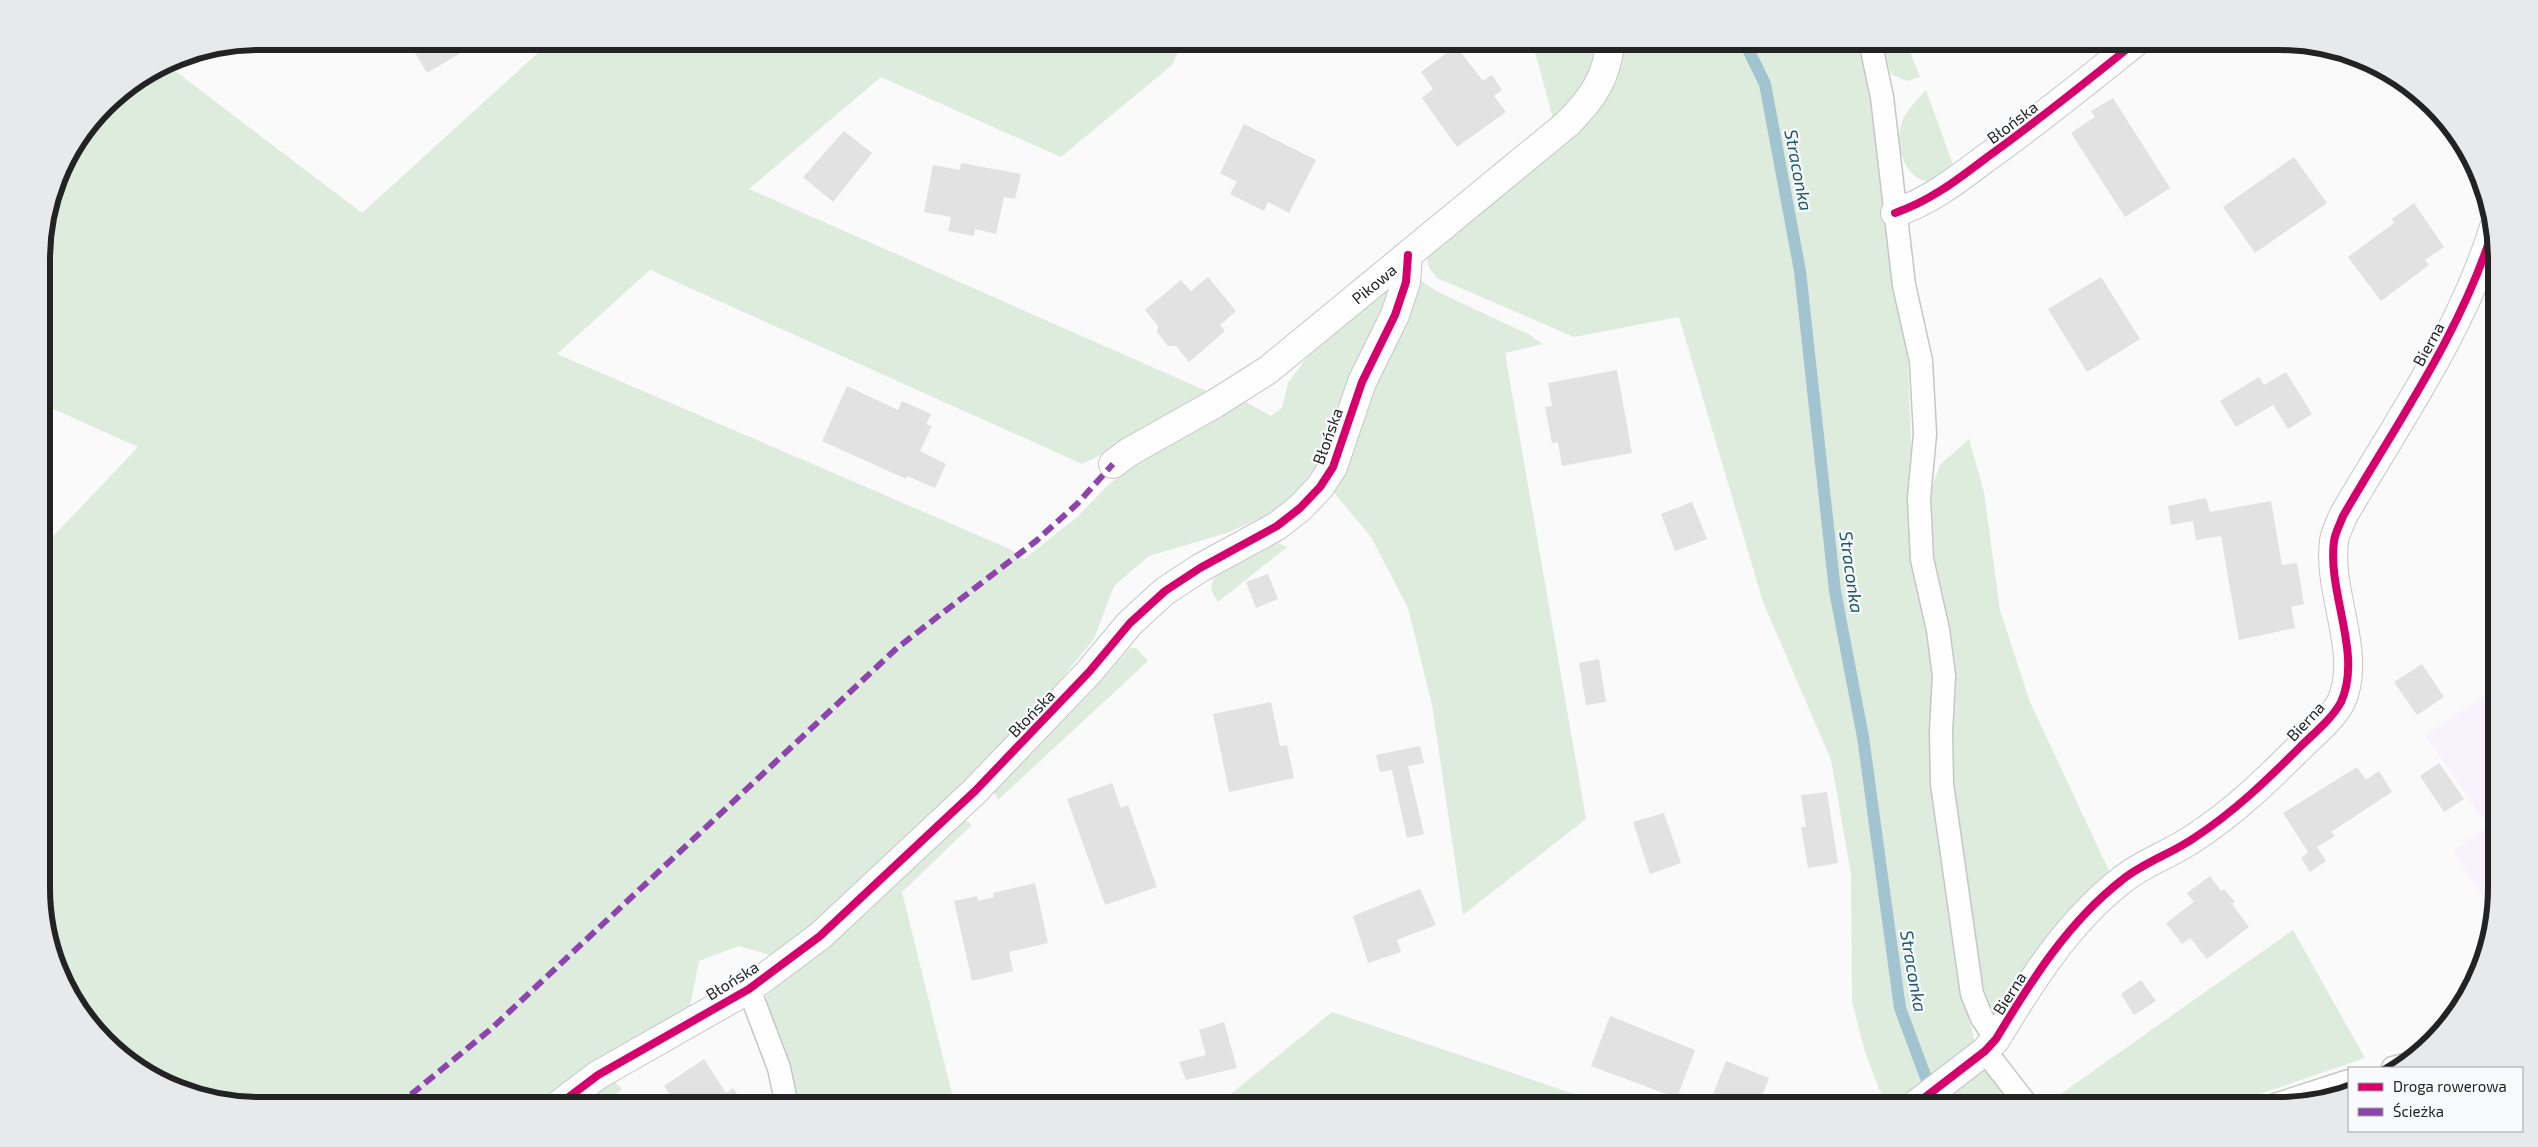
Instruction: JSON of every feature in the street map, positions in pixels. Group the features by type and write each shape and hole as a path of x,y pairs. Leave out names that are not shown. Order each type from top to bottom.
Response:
{"street":[{"name":"Pikowa","path":"1113,464 1129,452 1216,403 1268,370 1568,124 1589,102 1609,57 1609,50"},
{"name":"Błońska","path":"1895,213 1915,206 1937,194 2024,132 2126,50"},
{"name":"Bierna","path":"1925,1097 1990,1045 2060,942 2088,910 2123,879 2192,840 2232,812 2340,704 2347,685 2348,667 2334,562 2334,540 2343,516 2452,330 2472,289 2488,245"},
{"name":"Błońska","path":"569,1097 598,1074 749,989 820,936 975,791 1089,672 1130,623 1165,591 1200,568 1277,526 1300,508 1320,487 1333,467 1346,422 1362,382 1395,315 1406,282 1408,255"}],"lane":[{"path":"1872,50 1882,97 1904,285 1920,361 1925,434 1919,498 1921,550 1938,630 1944,676 1941,732 1942,784 1972,994 1990,1045 2022,1097"},
{"path":"749,989 779,1068 784,1097"},
{"path":"2306,1095 2348,1081"}],"shaded area":[{"path":"2488,693 2488,826 2425,735"},
{"path":"2488,826 2488,904 2453,851"}],"green space":[{"path":"541,50 1179,50 1172,65 1061,157 881,77 749,189 1211,393 1160,425 1082,464 650,270 557,354 1010,549 1024,559 1077,517 1108,485 1152,450 1246,402 1271,416 1282,408 1288,383 1304,361 1351,313 1382,290 1387,291 1390,299 1319,469 1289,505 1227,533 1149,556 1114,586 1094,639 1034,712 873,871 808,929 769,955 739,946 699,961 690,1006 590,1066 544,1097 246,1097 205,1090 179,1081 143,1062 121,1045 102,1026 85,1004 66,968 57,942 50,901 50,540 138,447 50,408 50,246 61,192 85,143 102,121 121,102 143,85 173,69 362,213"},
{"path":"1534,50 1597,50 1590,81 1554,122"},
{"path":"1613,50 1861,50 1870,97 1883,211 1908,359 1913,498 1932,626 1964,997 1975,1042 1902,1097 1884,1097 1879,1089 1865,1052 1852,1002 1851,874 1831,760 1763,602 1679,317 1574,337 1437,278 1429,268 1426,253 1480,207"},
{"path":"1884,50 1910,50 1920,77 1907,81 1891,74"},
{"path":"1926,90 1956,173 1934,181 1926,181 1919,178 1907,168 1899,144 1900,129 1904,118"},
{"path":"1419,279 1436,291 1530,335 1543,344 1505,353 1586,819 1463,915 1432,705 1408,608 1371,537 1331,489"},
{"path":"1969,439 1984,492 2000,610 2030,702 2111,875 1993,1015 1984,1008 1949,783 1929,557 1927,500 1940,465"},
{"path":"1278,543 1287,547 1218,602 1211,589 1216,576 1265,547"},
{"path":"1130,648 1136,648 1148,661 998,800 994,792 1092,691"},
{"path":"964,819 972,825 902,892 953,1097 788,1097 766,996 830,941"},
{"path":"2293,930 2365,1058 2251,1097 2056,1097"},
{"path":"1332,1012 1583,1097 1227,1097"},
{"path":"1980,1069 1987,1072 2007,1097 1943,1097"},
{"path":"615,1082 622,1089 613,1097 591,1097"}],"building":[{"path":"413,50 466,50 427,73"},
{"path":"1451,50 1459,50 1483,81 1492,75 1502,90 1494,96 1506,112 1457,147 1422,98 1433,89 1421,72"},
{"path":"2113,98 2170,188 2125,217 2071,133 2095,117 2091,111"},
{"path":"1244,124 1316,160 1289,213 1268,202 1264,211 1230,194 1237,182 1220,173"},
{"path":"844,131 872,153 833,202 803,177"},
{"path":"2294,157 2327,203 2255,253 2223,207"},
{"path":"961,163 1021,174 1015,199 1004,197 996,234 975,229 974,236 948,231 951,217 924,212 933,165 960,170"},
{"path":"2414,203 2444,247 2425,260 2429,265 2381,301 2348,257 2394,223 2392,219"},
{"path":"1208,277 1236,311 1220,325 1225,331 1189,362 1176,346 1168,346 1157,332 1158,326 1145,310 1181,280 1191,291"},
{"path":"2101,277 2140,339 2087,372 2048,309"},
{"path":"1617,370 1632,453 1562,466 1558,442 1552,443 1545,407 1552,406 1548,383"},
{"path":"2286,372 2312,414 2288,429 2273,405 2236,427 2220,401 2259,377 2264,385"},
{"path":"847,386 898,410 902,401 931,414 926,424 932,426 920,451 946,464 935,488 907,476 906,479 822,441"},
{"path":"2206,498 2210,512 2271,501 2282,565 2297,563 2304,604 2291,607 2295,628 2239,640 2221,536 2196,540 2193,521 2171,525 2168,506"},
{"path":"1692,502 1707,539 1675,551 1661,514"},
{"path":"1268,574 1278,599 1256,608 1246,582"},
{"path":"1599,659 1606,702 1586,705 1579,663"},
{"path":"2422,664 2444,697 2417,715 2394,682"},
{"path":"1271,702 1280,746 1287,745 1294,778 1229,792 1213,714"},
{"path":"1420,746 1424,763 1408,766 1424,834 1407,838 1392,770 1380,772 1376,755"},
{"path":"2439,763 2464,799 2444,812 2420,776"},
{"path":"2357,767 2366,780 2379,771 2392,792 2331,832 2335,836 2317,847 2326,861 2310,872 2301,858 2308,852 2283,813"},
{"path":"1112,783 1121,808 1128,805 1157,887 1105,905 1067,799"},
{"path":"1827,792 1838,863 1808,868 1801,827 1806,827 1801,795"},
{"path":"1664,813 1681,863 1650,874 1633,822"},
{"path":"2210,876 2221,891 2224,889 2235,902 2232,904 2249,927 2207,959 2190,938 2182,944 2166,923 2194,902 2187,893"},
{"path":"1035,883 1048,943 1009,952 1013,971 972,981 954,901 977,896 978,901 994,897 993,893"},
{"path":"1420,889 1436,925 1397,940 1401,952 1368,963 1353,916"},
{"path":"2141,980 2156,1001 2134,1015 2121,994"},
{"path":"1610,1016 1695,1050 1677,1097 1591,1066"},
{"path":"1224,1022 1237,1068 1186,1080 1179,1062 1206,1055 1199,1030"},
{"path":"704,1059 726,1093 733,1088 739,1097 671,1097 664,1086"},
{"path":"1726,1061 1769,1078 1762,1097 1712,1097"}],"waterway":[{"name":"Straconka","path":"1748,50 1765,84 1800,271 1835,591 1863,737 1900,1008 1932,1094"}],"marked path":[{"path":"408,1097 491,1029 897,648 1036,541 1077,504 1113,464"}],"cycle path":[{"path":"1895,213 1932,196 1954,182 2126,50"},
{"path":"1925,1097 1985,1051 1996,1039 2037,974 2084,914 2130,874 2185,844 2209,828 2250,795 2322,726 2341,702 2347,683 2348,664 2347,644 2335,581 2333,561 2335,535 2343,516 2427,376 2446,340 2464,304 2488,244"},
{"path":"569,1097 598,1075 749,989 820,936 975,791 1089,672 1130,623 1165,591 1200,568 1277,526 1300,508 1320,487 1333,467 1362,382 1395,315 1406,282 1408,255"}]}
